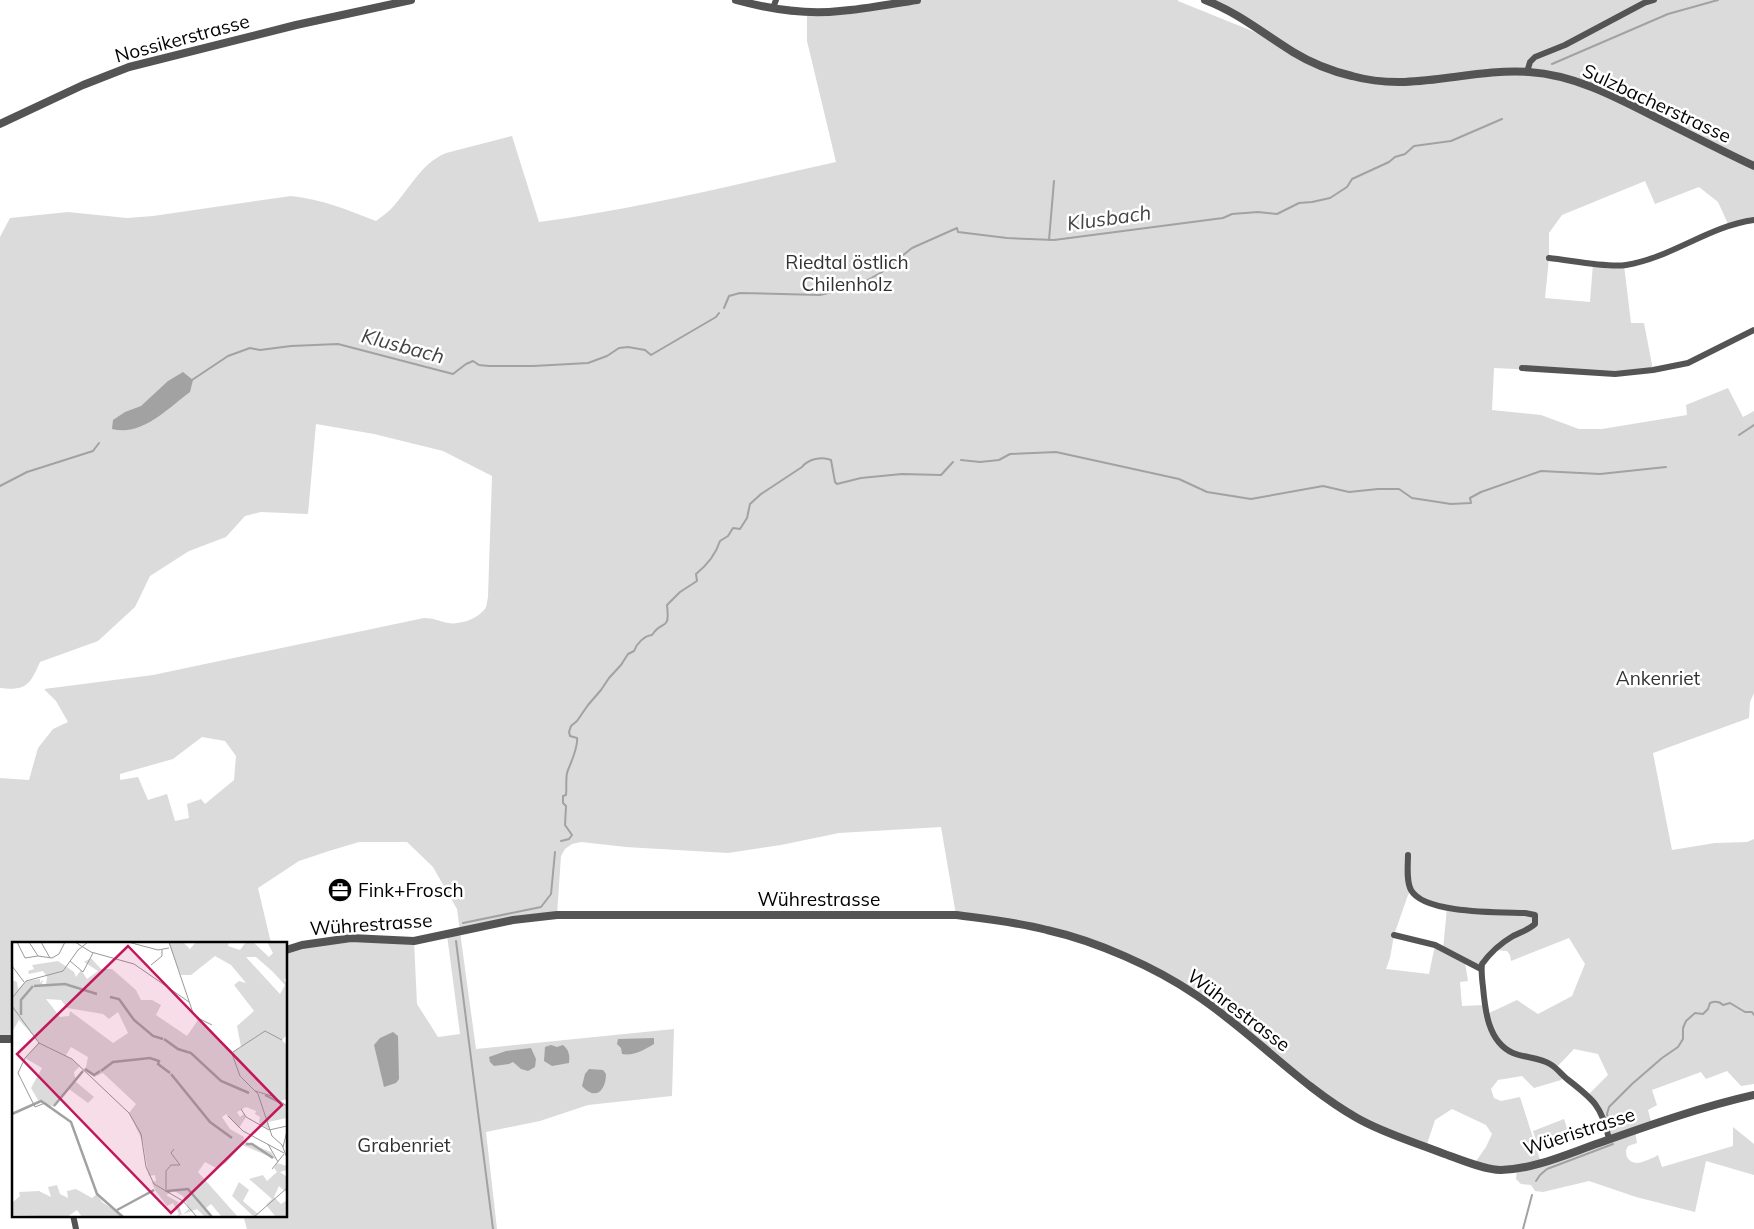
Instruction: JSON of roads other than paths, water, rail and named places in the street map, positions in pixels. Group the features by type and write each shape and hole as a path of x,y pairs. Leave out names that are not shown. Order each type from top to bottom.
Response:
{"street":[{"name":"Nossikerstrasse","path":"0,124 82,85 129,67 296,25 411,0"},
{"path":"736,0 773,8 807,12 839,11 917,0"},
{"path":"773,8 776,0"},
{"name":"Sulzbacherstrasse","path":"1205,0 1246,21 1308,60 1354,77 1376,81 1408,83 1482,74 1527,72 1557,76 1580,82 1618,98 1754,166"},
{"path":"1527,72 1530,62 1535,57 1565,45 1644,3 1654,0"},
{"path":"1549,258 1624,265 1643,261 1729,226 1754,220"},
{"path":"1522,368 1615,374 1653,370 1688,363 1754,330"},
{"path":"1408,855 1409,884 1411,891 1418,898 1448,908 1466,911 1525,912 1535,915 1535,924 1513,936 1486,958 1482,964 1484,1005 1488,1024 1496,1038 1507,1050 1514,1054 1549,1063 1588,1095 1603,1114 1609,1139"},
{"name":"Wührestrasse","path":"288,949 302,945 351,938 414,941 512,920 556,915 956,915 1010,922 1049,930 1092,944 1170,979 1196,995 1234,1023 1310,1084"},
{"path":"1394,935 1435,945 1481,969"},
{"name":"Wüeristrasse","path":"1310,1084 1357,1118 1396,1136 1474,1164 1499,1170 1531,1166 1715,1104 1754,1094"},
{"path":"73,1216 76,1229"}],"waterway":[{"name":"Klusbach","path":"1552,64 1668,14 1718,0"},
{"name":"Klusbach","path":"724,308 729,296 740,293 820,295 857,286 882,272 912,248 957,228 958,232 1007,238 1054,240 1223,218 1232,214 1258,212 1277,214 1299,203 1330,198 1347,187 1352,179 1389,162 1395,157 1405,154 1414,146 1451,141 1502,119"},
{"path":"1049,240 1054,181"},
{"name":"Klusbach","path":"192,380 228,356 250,348 260,350 291,346 338,344 453,374 473,361 479,365 489,366 588,363 607,356 619,348 628,347 645,350 651,355 716,317 719,313"},
{"path":"1739,435 1754,425"},
{"name":"Klusbach","path":"0,486 27,472 93,451 99,443"},
{"path":"961,460 980,462 999,460 1010,454 1056,452 1179,479 1207,492 1251,499 1323,486 1349,492 1399,489 1412,498 1451,504 1471,503 1470,498 1481,492 1541,471 1600,474 1666,467"},
{"path":"561,841 569,839 572,835 565,825 566,806 563,803 563,796 566,795 567,773 577,741 577,738 570,736 571,726 577,721 628,654 634,651 641,640 652,635 659,627 665,624 668,614 667,605 680,592 697,581 696,574 711,559 720,541 728,536 733,528 740,529 747,518 750,504 761,494 815,459 824,458 831,460 837,484 861,478 902,474 941,475 953,462"},
{"path":"463,923 541,907 551,894 555,852"},
{"path":"456,941 493,1229"},
{"path":"1610,1126 1607,1114 1609,1107 1632,1084 1678,1047 1683,1039 1683,1028 1686,1021 1695,1013 1703,1014 1708,1009 1710,1003 1717,1002 1723,1005 1730,1003 1745,1012 1752,1012 1754,1015"},
{"path":"1536,1181 1547,1169 1613,1144"},
{"path":"1523,1229 1532,1195"}],"place":[{"name":"Fink+Frosch","path":"340,890"}],"park label":[{"name":"Riedtal östlich Chilenholz","path":"847,273"},
{"name":"Ankenriet","path":"1658,678"},
{"name":"Grabenriet","path":"404,1145"}]}
